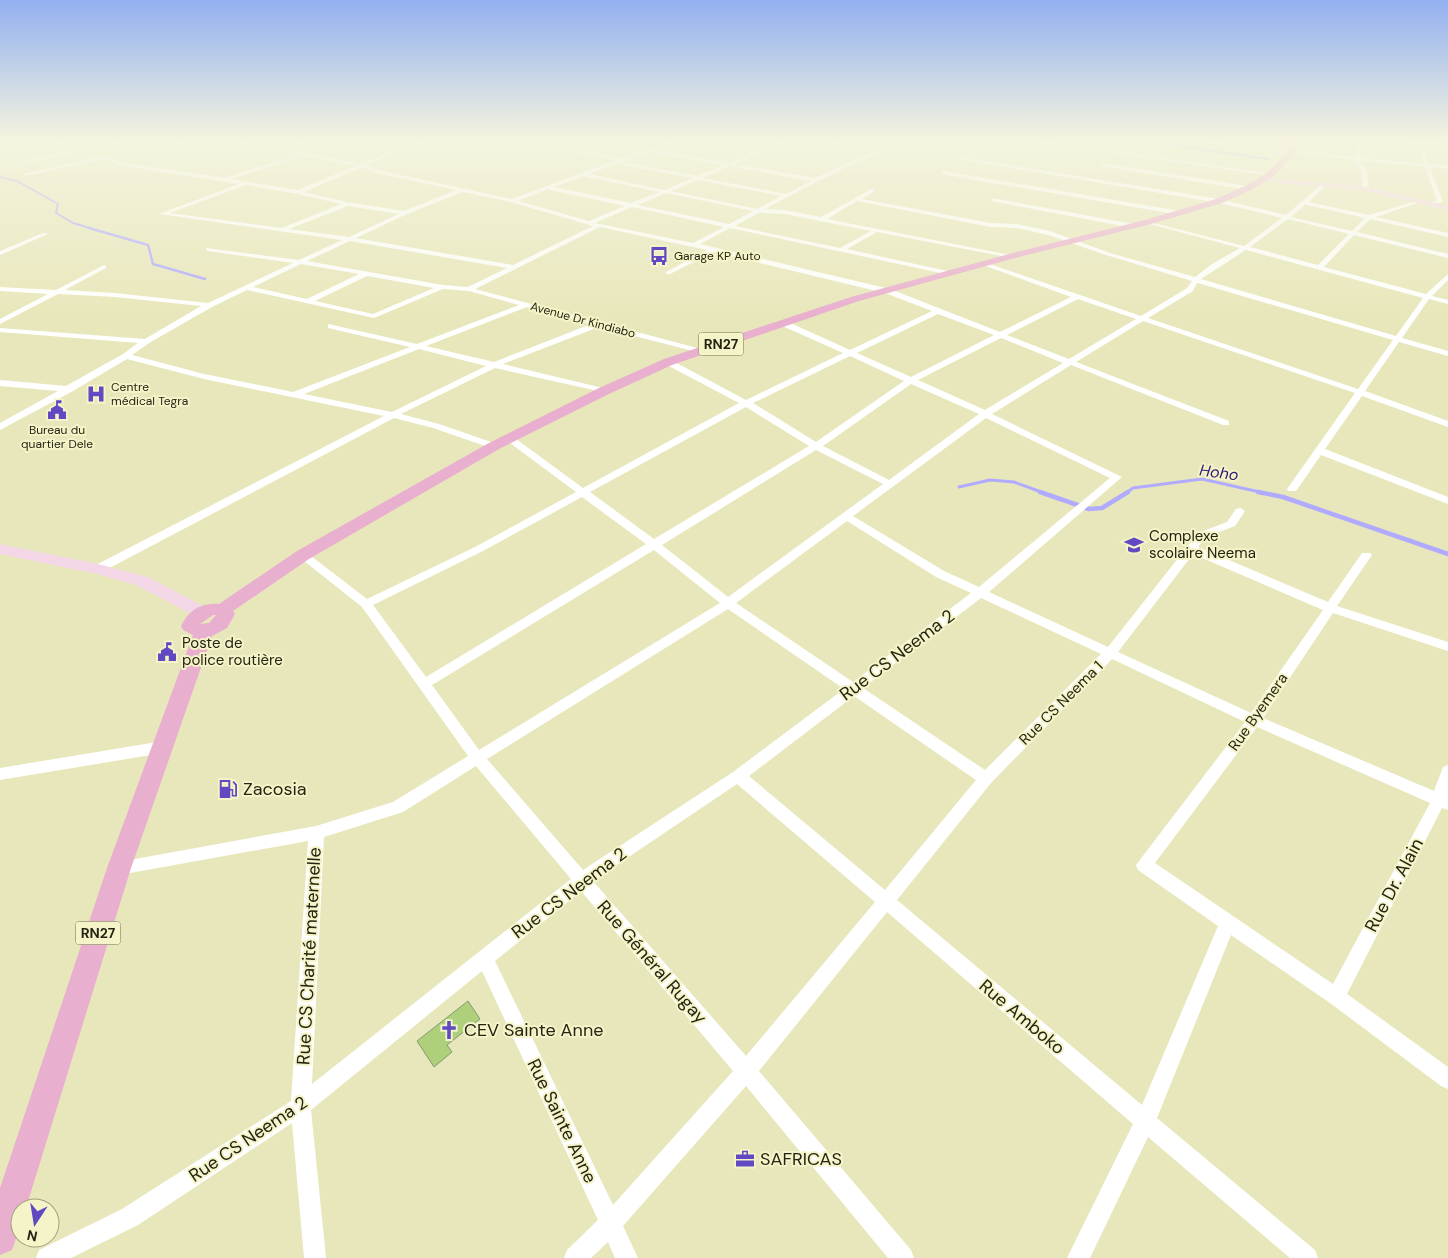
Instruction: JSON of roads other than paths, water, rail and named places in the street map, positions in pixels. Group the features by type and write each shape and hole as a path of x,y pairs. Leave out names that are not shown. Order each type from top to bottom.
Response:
{"main road":[{"name":"RN27","path":"1,1232 119,868 163,747 203,622 216,628 224,621 226,614 222,610 303,555 494,446 604,390 668,362 855,299 1012,256 1148,222 1224,199"}],"street":[{"path":"203,199 162,214 348,239 516,267"},
{"path":"325,199 405,213"},
{"path":"0,427 70,389 208,305 348,239 440,199"},
{"path":"502,199 589,223 694,245 887,291 1226,423"},
{"path":"512,201 519,199"},
{"path":"602,199 950,273"},
{"path":"589,223 648,199"},
{"path":"702,199 759,211 784,212 822,219 1012,256"},
{"path":"694,245 783,199"},
{"path":"995,199 993,200 1133,226"},
{"path":"1095,199 1180,213"},
{"path":"1205,199 1448,256"},
{"path":"119,868 316,833 398,807 728,603 985,414 1190,289 1194,280 1244,249 1311,199"},
{"path":"1408,199 1448,208"},
{"path":"1430,204 1440,202 1439,199"},
{"path":"822,219 860,200 991,225 1018,226 1050,233 1108,254 1448,354"},
{"path":"1320,267 1368,217 1418,201"},
{"path":"1307,203 1448,235"},
{"path":"283,230 347,204"},
{"path":"1148,222 1448,302"},
{"path":"469,289 599,225"},
{"path":"841,250 876,230"},
{"path":"0,253 45,234"},
{"name":"Avenue Dr Kindiabo","path":"208,249 299,262 443,287 469,289 698,351"},
{"path":"668,273 712,250"},
{"path":"985,264 1076,297 1360,391 1448,424"},
{"path":"0,322 104,267"},
{"path":"307,302 364,274"},
{"path":"1292,489 1427,297 1448,276"},
{"path":"244,287 374,316 443,287"},
{"path":"0,289 115,295 208,305"},
{"path":"424,684 816,446 910,381 1076,297"},
{"path":"292,395 526,304"},
{"path":"366,604 479,549 746,403 938,311"},
{"path":"362,314 331,326 413,347 604,390"},
{"path":"783,323 985,414"},
{"path":"98,569 393,415 494,365 599,324"},
{"path":"0,330 146,341"},
{"path":"126,356 204,376 393,415 436,426 494,446"},
{"path":"668,362 746,403 816,446 890,484"},
{"path":"0,383 70,389"},
{"name":"Rue CS Neema 2","path":"47,1258 130,1217 301,1106 580,881 738,776 981,592 1117,477 985,414"},
{"path":"509,438 655,545 728,603 986,779"},
{"path":"1318,450 1448,502"},
{"name":"Rue CS Neema 1","path":"575,1258 611,1223 746,1071 986,779 1111,652 1202,535 1231,524 1240,511"},
{"path":"846,516 940,574 1254,720 1444,802"},
{"path":"0,549 98,569 142,582 203,622"},
{"path":"1192,549 1330,608 1448,647"},
{"name":"Rue Général Rugay","path":"303,555 366,604 478,759 580,881 746,1071 903,1258"},
{"name":"Rue Byemera","path":"1228,922 1144,865 1254,720 1366,555"},
{"path":"0,774 163,747"},
{"name":"Rue Dr. Alain","path":"1336,997 1444,802 1448,771"},
{"name":"Rue Amboko","path":"738,776 1307,1258"},
{"name":"Rue CS Charité maternelle","path":"315,1258 301,1106 316,833"},
{"path":"1078,1258 1145,1121 1228,922 1336,997 1448,1079"},
{"name":"Rue Sainte Anne","path":"484,957 627,1258"}],"waterway":[{"path":"49,199 58,204 56,213 73,223 93,229"},
{"path":"89,228 148,245 153,264 205,279"},
{"name":"Hoho","path":"1126,493 1133,488 1202,479 1264,493"},
{"name":"Hoho","path":"959,487 990,480 1014,482 1044,493"},
{"name":"Hoho","path":"1040,492 1089,509 1102,508 1128,492"},
{"name":"Hoho","path":"1258,492 1283,497 1448,554"}],"place":[{"name":"Garage KP Auto","path":"659,256"},
{"name":"Centre médical Tegra","path":"96,394"},
{"name":"Bureau du quartier Dele","path":"57,410"},
{"name":"Complexe scolaire Neema","path":"1134,545"},
{"name":"Poste de police routière","path":"167,652"},
{"name":"Zacosia","path":"228,789"},
{"name":"CEV Sainte Anne","path":"449,1030"},
{"name":"SAFRICAS","path":"745,1159"}]}
